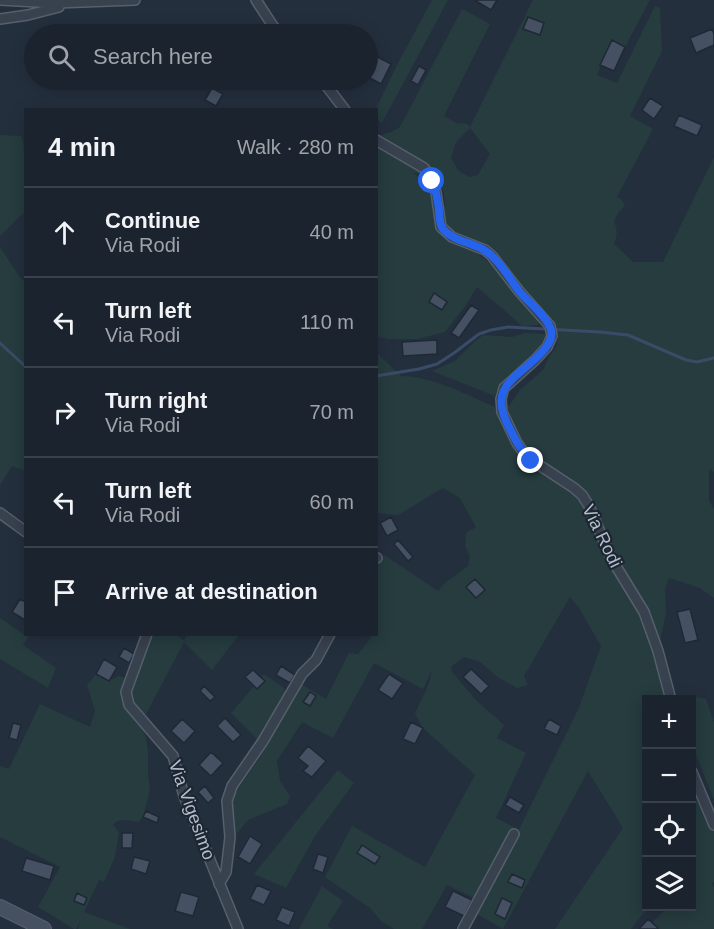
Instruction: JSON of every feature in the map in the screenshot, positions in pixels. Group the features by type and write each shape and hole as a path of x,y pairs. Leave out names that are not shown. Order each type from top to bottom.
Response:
{"street":[{"path":"0,0 72,3 135,0"},
{"path":"256,0 271,24"},
{"path":"0,19 37,13 72,3"},
{"path":"330,90 343,108"},
{"name":"Via Rodi","path":"378,141 424,168 436,192 441,227 452,237 485,250 492,256 550,326 552,333 549,343 504,388 501,399 502,412 517,443 527,457 574,488 589,506 616,567 644,612 670,695"},
{"path":"0,513 24,531"},
{"name":"Via Vigesimo","path":"146,636 126,692 129,705 173,756 184,796 238,929"},
{"path":"219,884 226,872 230,837 227,801 232,786 263,741 302,674 316,660 329,636"},
{"path":"696,782 714,825"},
{"path":"463,929 513,834"},
{"path":"0,908 44,929"}],"green space":[{"path":"432,0 448,0 382,123 378,121 376,108"},
{"path":"533,0 650,0 625,47 611,41 597,75 617,83 655,6 660,8 662,51 630,116 653,129 617,197 625,206 618,213 614,222 617,233 614,244 633,262 663,262 714,157 714,472 709,469 709,501 714,509 714,598 700,588 669,578 665,589 666,613 658,651 670,695 642,695 642,911 645,911 631,929 555,929 623,828 588,771 503,929 477,914 578,710 601,646 570,597 524,676 528,685 517,688 499,678 480,662 464,657 451,667 452,672 476,700 504,725 497,738 526,753 496,818 514,827 476,899 447,885 422,929 394,929 381,921 370,908 325,877 352,826 425,867 475,775 423,728 415,714 432,670 423,689 374,663 333,738 302,722 277,761 280,781 290,796 287,804 248,820 234,837 232,800 263,752 301,684 326,699 349,653 358,654 372,636 378,636 378,564 384,555 438,591 468,566 470,556 465,546 466,533 476,527 460,498 443,488 398,515 378,513 378,354 401,376 425,379 449,387 495,407 496,411 509,406 520,390 543,370 555,349 558,339 556,325 520,286 495,251 482,243 467,245 493,266 541,321 537,325 522,326 477,287 445,332 417,339 378,337 378,136 400,127 462,9 490,24 444,116 456,123 467,124 470,127","holes":["470,128 490,154 478,175 469,177 458,170 451,158 456,142","413,173 435,173 444,193 445,205 436,212 429,189"]},
{"path":"0,135 21,136 24,149 24,213 0,236"},
{"path":"0,247 24,281 24,470 12,466 0,485"},
{"path":"525,333 546,334 534,355 502,382 495,396 432,371 455,361 483,335 512,337"},
{"path":"0,618 28,637 23,645 56,668 48,688 0,659"},
{"path":"149,636 178,636 184,641 186,636 238,636 212,670 184,642 144,718 137,708 131,690"},
{"path":"96,674 108,681 119,676 125,678 123,704 140,725 146,737 150,790 143,817 138,822 117,821 113,825 119,832 115,857 104,882 99,880 84,912 130,929 78,929 80,921 74,929 38,907 60,867 0,837 0,766 9,769 40,704 90,727 95,711 87,685"},
{"path":"264,674 284,688 286,695 258,740 231,713"},
{"path":"696,697 706,699 714,722 714,800 696,755"},
{"path":"338,770 354,783 315,836 286,888 254,874"},
{"path":"696,782 714,825 714,882 712,883 714,929 646,929 664,911 696,911"},
{"path":"322,886 343,901 327,926 333,929 299,929"}],"building":[{"path":"477,0 497,0 491,10"},
{"path":"528,17 544,23 540,35 523,29"},
{"path":"712,29 714,45 696,53 690,38"},
{"path":"612,40 625,47 614,71 600,65"},
{"path":"378,57 391,64 381,84 378,82"},
{"path":"419,66 426,70 418,85 411,81"},
{"path":"211,90 223,94 216,106 205,100"},
{"path":"650,98 663,106 654,119 642,110"},
{"path":"679,115 702,125 697,136 674,126"},
{"path":"434,293 447,302 442,310 429,302"},
{"path":"471,305 479,310 459,338 451,333"},
{"path":"437,340 437,354 403,356 402,342"},
{"path":"391,517 398,530 387,536 380,523"},
{"path":"398,540 413,557 408,561 394,544"},
{"path":"475,579 485,590 476,598 466,587"},
{"path":"20,599 24,601 24,619 12,612"},
{"path":"690,609 698,640 685,643 677,612"},
{"path":"124,648 134,654 129,663 119,657"},
{"path":"104,659 117,667 109,681 96,674"},
{"path":"281,666 295,675 290,683 276,675"},
{"path":"471,669 489,686 481,694 463,677"},
{"path":"253,670 265,681 257,689 245,677"},
{"path":"389,674 403,683 392,699 378,690"},
{"path":"204,686 215,697 210,701 200,691"},
{"path":"310,692 316,696 310,706 303,702"},
{"path":"225,718 241,735 233,742 217,726"},
{"path":"182,719 195,731 184,743 171,731"},
{"path":"549,719 561,726 557,735 544,729"},
{"path":"411,722 423,728 415,744 403,739"},
{"path":"13,723 21,725 17,740 9,738"},
{"path":"308,746 326,761 312,777 303,771 308,766 298,758"},
{"path":"211,752 223,763 211,776 199,765"},
{"path":"205,786 214,798 208,803 198,792"},
{"path":"510,797 524,805 519,813 505,805"},
{"path":"146,811 159,817 157,823 143,817"},
{"path":"122,833 133,833 132,848 122,848"},
{"path":"250,836 262,844 250,864 238,857"},
{"path":"362,845 380,857 375,864 357,853"},
{"path":"318,854 328,857 323,873 313,869"},
{"path":"134,857 150,861 146,874 131,869"},
{"path":"26,858 54,866 50,880 22,871"},
{"path":"512,874 525,880 522,888 508,882"},
{"path":"257,885 271,891 264,905 250,899"},
{"path":"453,891 472,900 464,916 445,907"},
{"path":"181,892 199,897 193,916 175,911"},
{"path":"77,893 87,898 84,905 74,901"},
{"path":"502,898 512,903 505,919 495,914"},
{"path":"282,907 295,912 289,926 276,920"},
{"path":"648,919 658,928 658,929 639,929"}],"waterway":[{"path":"378,376 437,364 479,334 508,327 628,335 686,360 697,362 714,358"},
{"path":"0,343 24,365"}],"route":[{"path":"432,181 436,192 441,227 445,232 485,250 492,256 550,326 552,336 547,347 507,384 501,396 504,419 522,451 531,461"}]}
